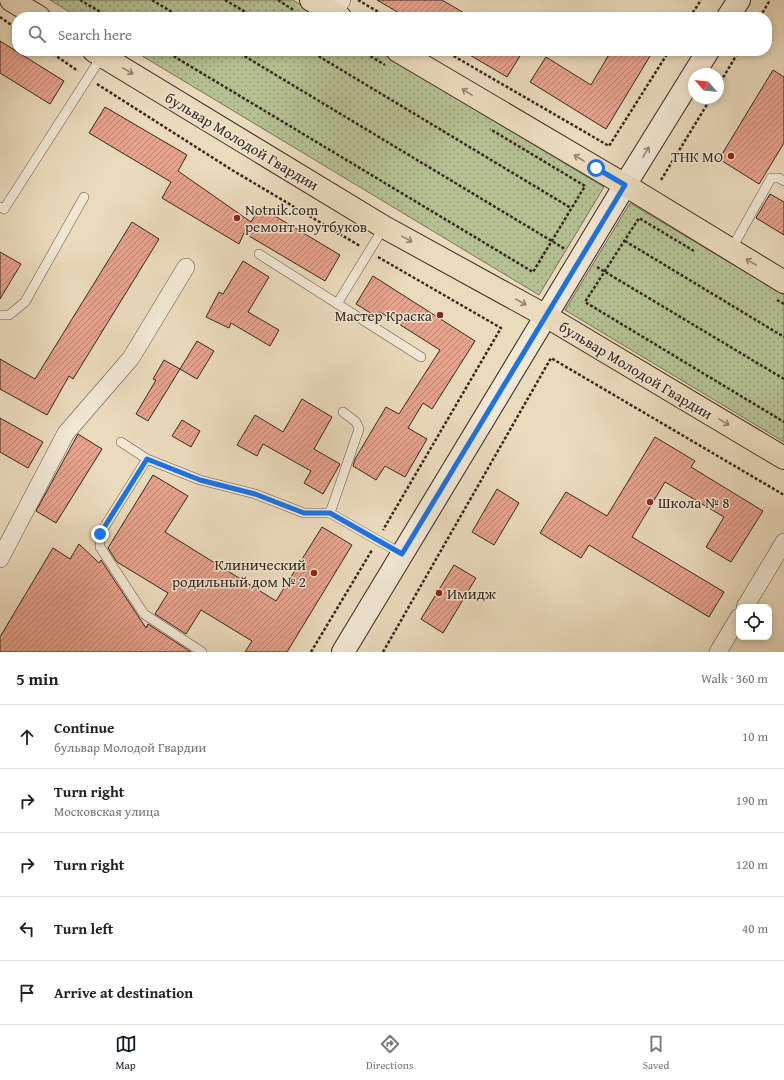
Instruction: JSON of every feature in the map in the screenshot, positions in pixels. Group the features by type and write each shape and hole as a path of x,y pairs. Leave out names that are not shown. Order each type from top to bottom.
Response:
{"main road":[{"path":"11,0 30,12"},
{"path":"731,12 739,0"},
{"path":"306,7 339,10"},
{"name":"бульвар Молодой Гвардии","path":"103,56 384,227 546,316 784,458"},
{"path":"406,56 625,185 784,282"},
{"path":"343,652 625,185 705,56"}],"street":[{"path":"1,554 66,433 131,358 186,267"},
{"path":"747,604 784,542"},
{"path":"718,652 736,622"}],"lane":[{"path":"0,207 4,209 88,78 97,56"},
{"path":"731,250 771,178 779,178 784,181"},
{"path":"0,315 9,315 25,302 84,197"},
{"path":"337,304 384,227"},
{"path":"259,254 421,357"},
{"path":"330,513 359,429 356,422 343,412"},
{"path":"121,442 147,459 200,480 255,494 304,513 330,513 402,554"},
{"path":"147,459 100,534 100,547 144,614 197,651"}],"path":[{"path":"80,0 100,12"},
{"path":"152,0 172,12"},
{"path":"225,0 245,12"},
{"path":"278,0 306,7"},
{"path":"358,0 378,12"},
{"path":"693,12 701,0"},
{"path":"763,12 770,0"},
{"path":"0,17 12,25"},
{"path":"56,56 232,170 369,252 501,328 311,652"},
{"path":"173,56 533,272 585,186"},
{"path":"244,56 551,241 606,272 784,379"},
{"path":"318,56 571,208"},
{"path":"454,56 609,146 666,56"},
{"path":"724,76 736,56"},
{"path":"661,180 707,104"},
{"path":"639,218 586,302 784,422"},
{"path":"625,241 784,336"},
{"path":"382,652 551,358 784,494"}],"green space":[{"path":"50,0 293,0 313,12 70,12"},
{"path":"142,56 386,56 604,187 539,295"},
{"path":"630,203 784,295 784,442 565,310"}],"building":[{"path":"377,0 442,0 462,12 397,12"},
{"path":"0,41 12,48 12,56 24,56 64,81 50,104 0,73"},
{"path":"471,56 520,56 507,77"},
{"path":"608,56 650,56 606,129 530,82 546,57 591,85"},
{"path":"773,70 784,77 784,143 759,184 719,159"},
{"path":"105,107 187,155 178,171 251,222 260,207 340,255 325,281 244,233 239,244 162,198 171,182 89,133"},
{"path":"770,194 784,202 784,235 756,218"},
{"path":"132,222 159,239 73,379 69,376 47,415 0,389 0,359 35,379"},
{"path":"0,252 21,264 0,299"},
{"path":"243,261 269,277 248,312 279,330 270,346 231,323 229,328 206,317 219,292 223,294"},
{"path":"373,276 475,341 432,409 423,403 408,428 427,439 405,477 385,466 376,480 353,466 355,459 386,407 399,414 440,350 380,312 377,317 356,304"},
{"path":"197,341 214,351 197,379 180,369"},
{"path":"164,360 180,369 148,421 136,414 156,380 153,379"},
{"path":"302,399 332,417 314,449 340,464 323,494 304,483 311,471 263,444 257,456 237,445 255,415 283,432"},
{"path":"0,418 43,442 28,468 0,452"},
{"path":"182,420 200,431 191,447 172,436"},
{"path":"78,434 102,449 56,523 36,511"},
{"path":"655,437 695,461 691,467 763,511 731,562 706,547 724,517 665,482 632,537 724,592 709,617 589,545 581,558 540,533 566,492 607,516"},
{"path":"153,475 188,496 165,532 276,601 322,527 352,545 287,652 245,652 252,641 201,610 186,634 155,614 168,593 117,562 108,548"},
{"path":"497,489 519,503 494,545 472,532"},
{"path":"79,544 99,563 101,560 146,628 148,624 191,652 0,652 0,637 53,548 70,559"},
{"path":"454,565 476,578 443,633 421,619"}],"place":[{"name":"ТНК МО","path":"731,156"},
{"name":"Notnik.com ремонт ноутбуков","path":"237,218"},
{"name":"Мастер Краска","path":"440,315"},
{"name":"Школа № 8","path":"650,502"},
{"name":"Клинический родильный дом № 2","path":"314,573"},
{"name":"Имидж","path":"439,593"}],"route":[{"path":"100,534 147,459 200,480 255,494 304,513 330,513 402,554 625,185 596,168"}]}
